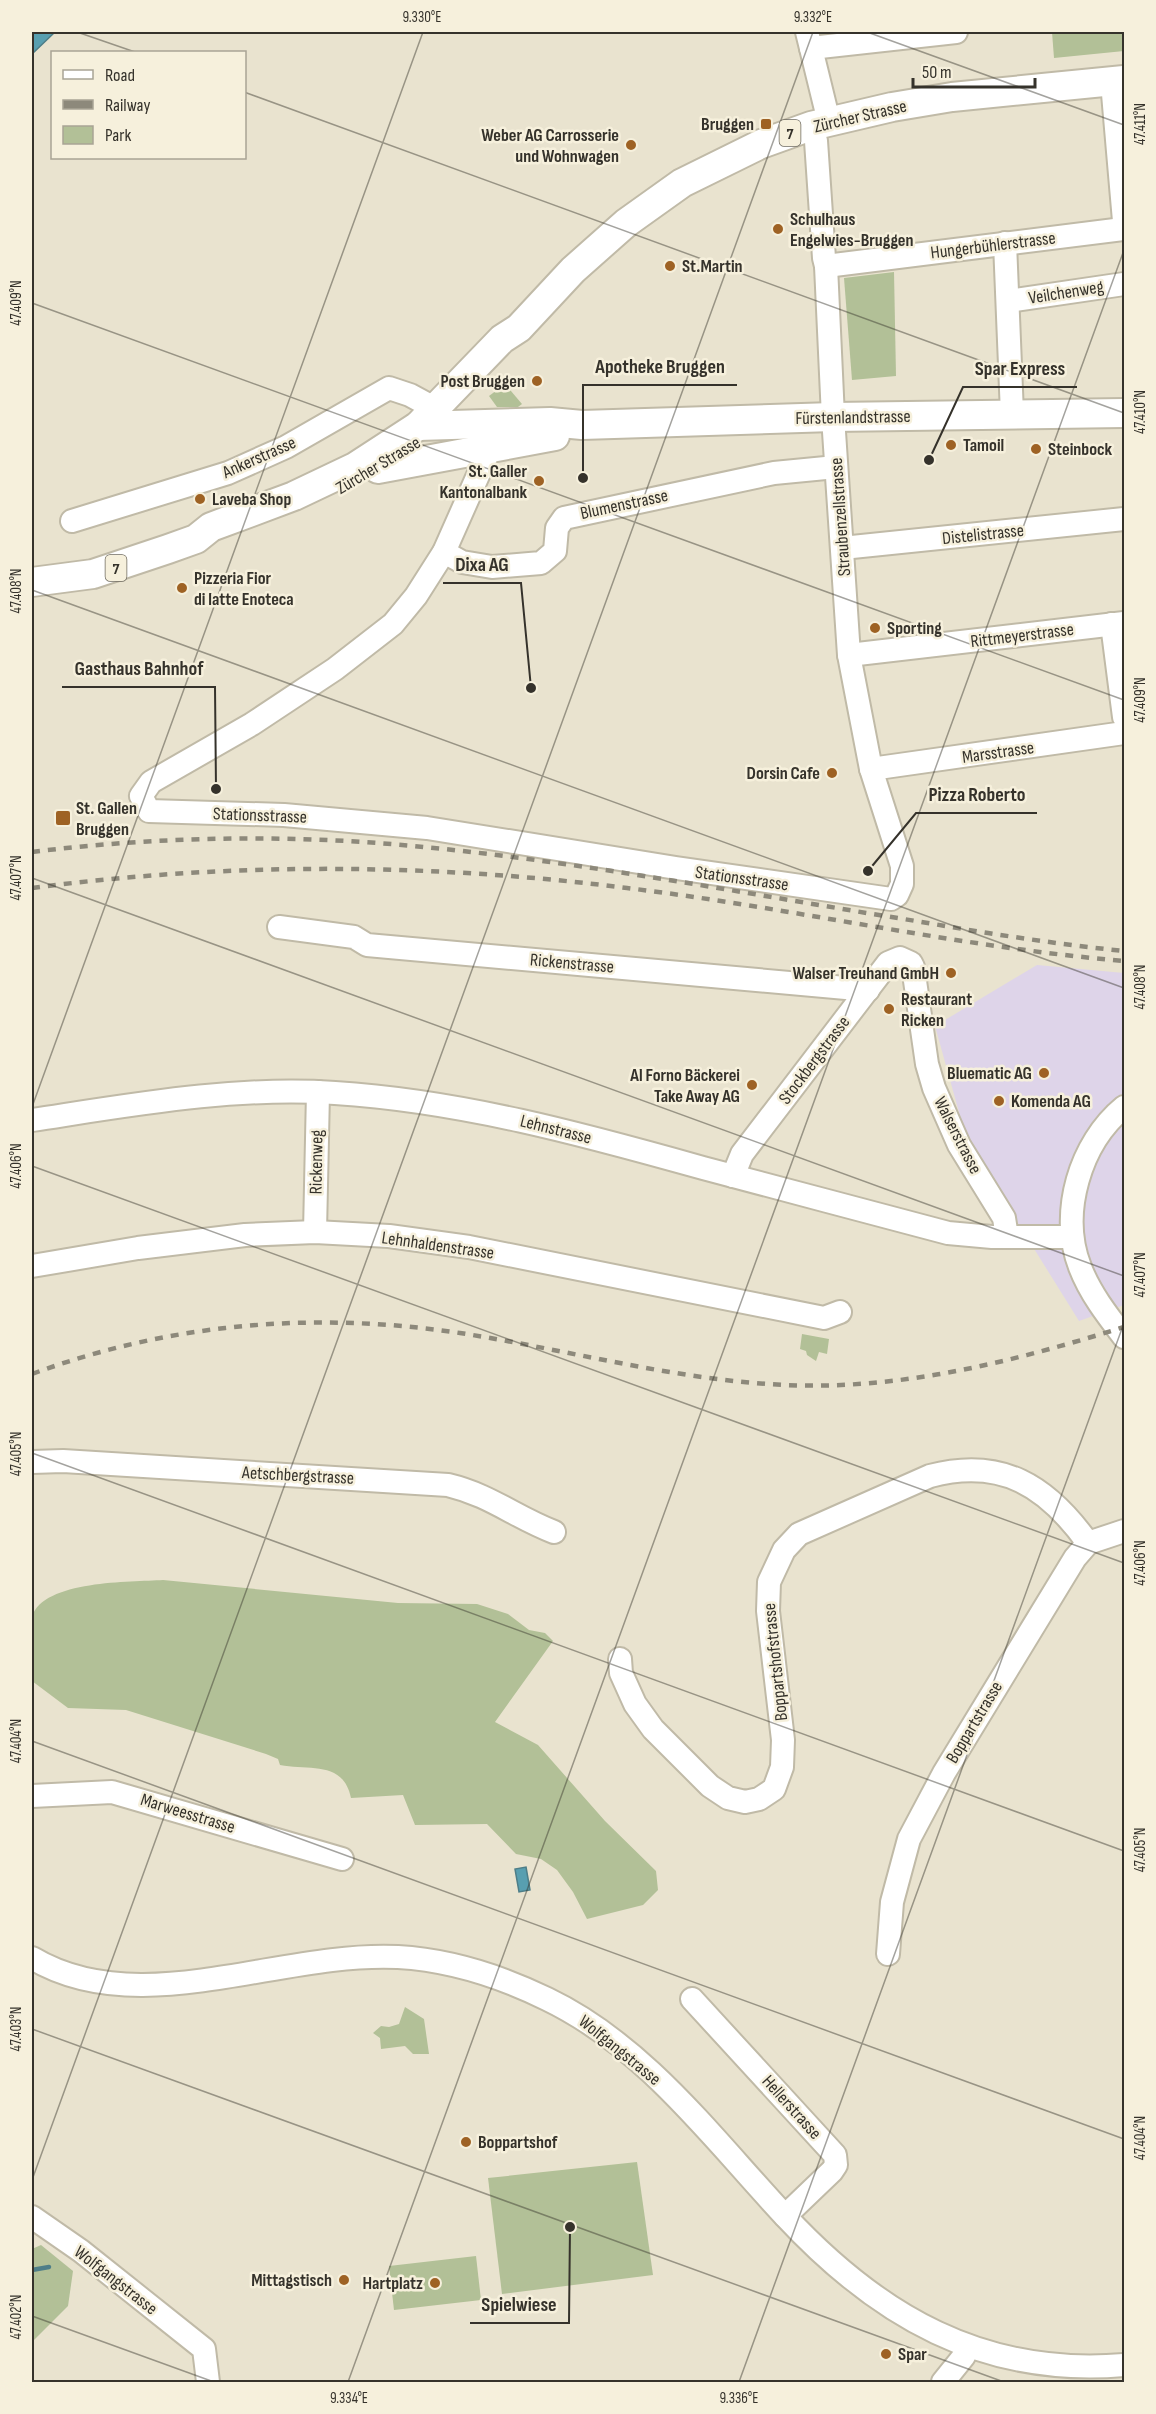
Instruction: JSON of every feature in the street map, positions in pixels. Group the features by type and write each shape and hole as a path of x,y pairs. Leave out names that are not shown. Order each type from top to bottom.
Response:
{"main road":[{"name":"Zürcher Strasse","path":"32,582 93,574 196,539 218,539 352,485 420,441 443,418 460,384 502,339 519,328 573,270 626,223 682,183 761,144 820,124 952,97 1118,81"},
{"name":"Fürstenlandstrasse","path":"443,418 582,425 833,417 1125,413"},
{"name":"Zürcher Strasse","path":"196,539 211,527 338,476 443,418"},
{"name":"Fürstenlandstrasse","path":"378,469 553,437 582,425"}],"street":[{"path":"809,40 957,32"},
{"name":"Straubenzellstrasse","path":"809,40 820,124 816,141 826,266 833,417 849,655 871,770 902,866 902,884 897,895 891,899"},
{"path":"1118,81 1124,226"},
{"name":"Hungerbühlerstrasse","path":"826,266 1124,226"},
{"name":"Veilchenweg","path":"1005,243 1012,414"},
{"name":"Veilchenweg","path":"1008,301 1125,284"},
{"name":"Ankerstrasse","path":"72,521 228,472 286,447 389,388 411,395 443,418"},
{"name":"Fürstenlandstrasse","path":"490,448 496,436 539,428 550,422"},
{"name":"Stationsstrasse","path":"490,448 444,552 416,596 393,624 344,662 252,724 151,782 141,796 149,811 284,815 427,828 676,868 891,899"},
{"name":"Blumenstrasse","path":"444,552 462,562 492,567 541,563 550,558 555,551 557,528 564,518 774,473 836,467"},
{"name":"Distelistrasse","path":"842,546 852,547 1125,519"},
{"path":"1118,623 1125,717"},
{"name":"Rittmeyerstrasse","path":"849,655 1118,623"},
{"name":"Marsstrasse","path":"871,770 1125,733"},
{"name":"Rickenstrasse","path":"279,927 354,937 367,945 868,990"},
{"name":"Stockbergstrasse","path":"733,1176 742,1154 891,960 906,959"},
{"name":"Walserstrasse","path":"906,959 913,967 927,1064 943,1112 959,1145 1004,1218 1006,1237"},
{"name":"Lehnstrasse","path":"32,1120 215,1096 318,1092 406,1100 476,1111 948,1233 1006,1237 1072,1237"},
{"name":"Rickenweg","path":"315,1232 318,1092"},
{"path":"1125,1107 1098,1136 1082,1165 1076,1184 1071,1220 1072,1237 1087,1284 1103,1310 1125,1337"},
{"name":"Lehnhaldenstrasse","path":"32,1266 204,1239 315,1232 389,1236 469,1247 824,1318 840,1312"},
{"name":"Aetschbergstrasse","path":"32,1462 63,1461 448,1485 481,1494 525,1521 554,1532"},
{"name":"Boppartshofstrasse","path":"620,1659 621,1673 635,1704 653,1729 710,1786 728,1798 745,1802 759,1799 774,1790 782,1767 779,1693 768,1611 769,1582 784,1550 799,1534 930,1476 947,1472 980,1470 999,1473 1033,1487 1066,1514 1088,1543"},
{"path":"1088,1543 1125,1531"},
{"name":"Boppartstrasse","path":"888,1954 892,1902 909,1839 944,1773 1056,1587 1088,1543"},
{"name":"Marweesstrasse","path":"32,1796 87,1791 120,1793 342,1859"},
{"name":"Wolfgangstrasse","path":"32,1958 81,1980 117,1986 160,1985 302,1964 397,1957 453,1964 501,1978 575,2014 630,2055 682,2102 785,2216 824,2255 874,2297 929,2330 968,2346 1013,2359 1058,2365 1125,2365"},
{"name":"Hellerstrasse","path":"692,1999 835,2155 836,2165 832,2171 785,2216"},
{"name":"Wolfgangstrasse","path":"32,2217 81,2251 136,2295 190,2325 204,2349 208,2382"},
{"path":"943,2382 964,2356 968,2346"}],"shaded area":[{"path":"1037,965 1124,973 1124,1305 1079,1321 967,1141 935,1026"}],"green space":[{"path":"1052,32 1124,32 1124,51 1054,58"},
{"path":"894,272 896,376 852,380 844,278"},
{"path":"505,384 522,404 518,407 497,407 489,396"},
{"path":"802,1334 829,1339 827,1354 819,1352 816,1361 807,1355 806,1351 800,1349"},
{"path":"163,1580 398,1603 477,1604 508,1614 529,1630 545,1633 553,1641 495,1722 538,1745 605,1821 656,1871 658,1890 643,1905 587,1919 573,1892 557,1870 541,1859 516,1854 487,1824 415,1825 403,1795 351,1798 347,1786 333,1772 280,1765 278,1759 266,1754 126,1710 68,1708 32,1681 31,1623 39,1605 53,1596 90,1585"},
{"path":"405,2007 424,2019 429,2054 413,2054 405,2046 381,2049 380,2038 373,2033 381,2026 389,2027 399,2024"},
{"path":"637,2162 653,2275 502,2294 488,2178"},
{"path":"41,2245 73,2271 68,2306 32,2342 32,2249"},
{"name":"Hartplatz","path":"476,2256 481,2300 394,2310 389,2266"}],"water":[{"path":"32,32 55,32 32,54"},
{"path":"526,1867 530,1890 519,1892 515,1869"}],"waterway":[{"path":"32,2270 49,2267"}],"railway":[{"path":"32,852 129,843 228,839 326,840 424,847 671,880 994,934 1124,951"},
{"path":"32,888 106,880 254,870 404,870 478,874 553,880 689,896 938,937 1062,955 1124,961"},
{"path":"32,1374 137,1343 190,1333 243,1326 351,1323 405,1326 460,1333 690,1375 768,1384 814,1386 859,1384 949,1372 1037,1352 1124,1327"}],"place":[{"name":"Bruggen","path":"766,124"},
{"name":"Weber AG Carrosserie und Wohnwagen","path":"631,145"},
{"name":"Schulhaus Engelwies-Bruggen","path":"778,229"},
{"name":"St.Martin","path":"670,266"},
{"name":"Post Bruggen","path":"537,381"},
{"name":"Tamoil","path":"951,445"},
{"name":"Steinbock","path":"1036,449"},
{"name":"Spar Express","path":"929,460"},
{"name":"Apotheke Bruggen","path":"583,478"},
{"name":"St. Galler Kantonalbank","path":"539,481"},
{"name":"Laveba Shop","path":"200,499"},
{"name":"Pizzeria Fior di latte Enoteca","path":"182,588"},
{"name":"Sporting","path":"875,628"},
{"name":"Dixa AG","path":"531,688"},
{"name":"Dorsin Cafe","path":"832,773"},
{"name":"Gasthaus Bahnhof","path":"216,789"},
{"name":"St. Gallen Bruggen","path":"63,818"},
{"name":"Pizza Roberto","path":"868,871"},
{"name":"Walser Treuhand GmbH","path":"951,973"},
{"name":"Restaurant Ricken","path":"889,1009"},
{"name":"Bluematic AG","path":"1044,1073"},
{"name":"Al Forno Bäckerei Take Away AG","path":"752,1085"},
{"name":"Komenda AG","path":"999,1101"},
{"name":"Boppartshof","path":"466,2142"},
{"name":"Spielwiese","path":"570,2227"},
{"name":"Mittagstisch","path":"344,2280"},
{"name":"Hartplatz","path":"435,2283"},
{"name":"Spar","path":"886,2354"}]}
